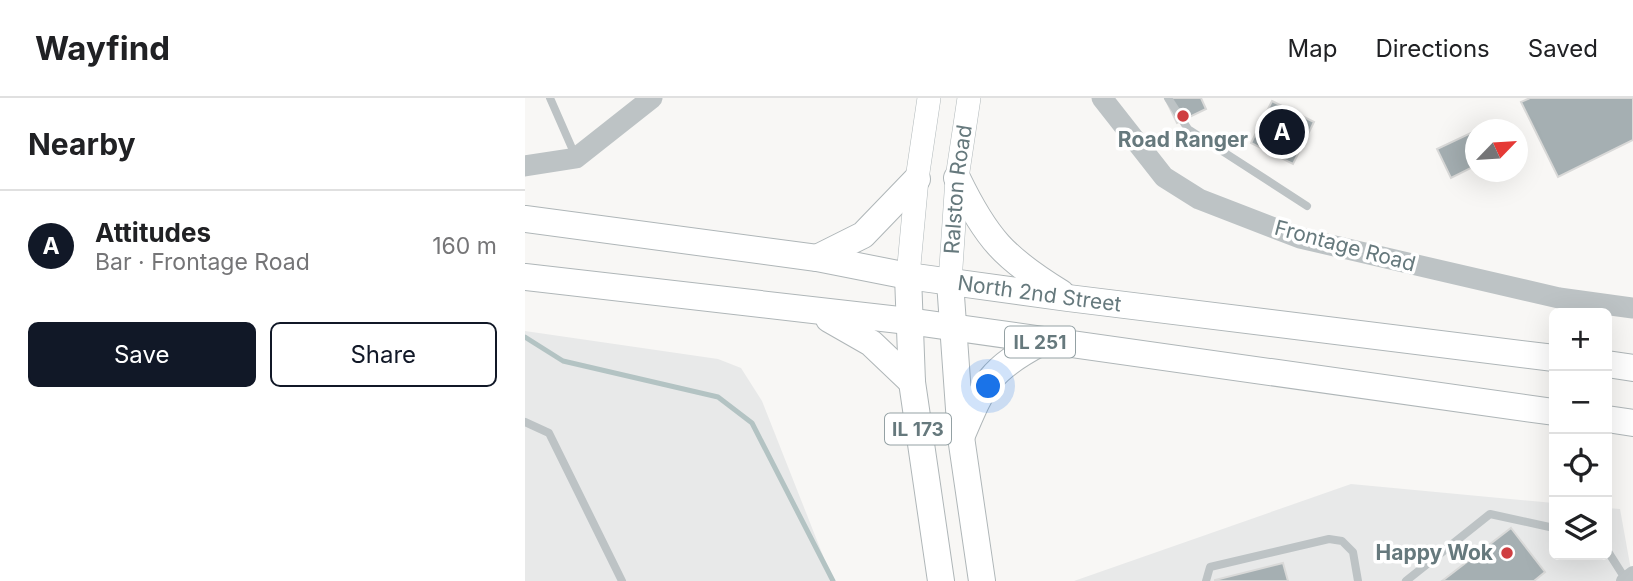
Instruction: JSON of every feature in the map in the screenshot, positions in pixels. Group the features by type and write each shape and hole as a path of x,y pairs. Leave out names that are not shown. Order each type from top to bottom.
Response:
{"main road":[{"name":"Ralston Road","path":"908,276 917,179 929,98"},
{"name":"Ralston Road","path":"950,282 957,178 968,98"},
{"path":"957,178 994,244 1011,260 1068,298"},
{"path":"817,258 863,235 917,179"},
{"name":"North 2nd Street","path":"525,219 817,258 908,276 1068,298 1549,357"},
{"name":"IL 173","path":"908,276 912,382 941,581"},
{"name":"IL 251","path":"525,278 908,321 1549,411"},
{"name":"IL 173","path":"950,282 961,437 982,581"},
{"path":"811,312 850,328 871,343 912,382"},
{"path":"961,437 981,392 994,371 1042,342"},
{"path":"1612,366 1633,368"},
{"path":"1612,420 1633,423"}],"street":[{"path":"525,166 576,158 652,98"},
{"name":"Frontage Road","path":"1102,98 1106,107 1164,177 1212,204 1300,238 1559,298 1633,308"}],"lane":[{"path":"550,98 576,158"},
{"path":"1168,98 1188,129 1307,206"},
{"path":"525,422 549,433 622,581"},
{"path":"1406,581 1490,514 1549,527"},
{"path":"1206,581 1210,567 1329,539 1342,541 1353,552 1359,581"},
{"path":"1612,557 1627,578"}],"shaded area":[{"path":"525,331 718,359 741,368 762,401 833,581 525,581"},
{"path":"1351,484 1549,503 1549,560 1612,560 1612,508 1620,509 1633,581 1074,581"}],"building":[{"name":"Road Ranger","path":"1165,98 1201,98 1206,109 1177,123"},
{"path":"1530,98 1633,98 1633,140 1558,177 1521,102"},
{"path":"1272,101 1314,122 1293,164 1251,143"},
{"path":"1465,136 1465,171 1451,178 1437,149"},
{"path":"1511,528 1545,572 1534,581 1442,581"},
{"path":"1283,563 1288,581 1215,581 1215,580"}],"waterway":[{"path":"525,337 563,361 718,397 752,423 833,581"}],"place":[{"name":"Road Ranger","path":"1183,116"},
{"name":"Attitudes","path":"1282,132"},
{"name":"Happy Wok","path":"1507,553"}]}
